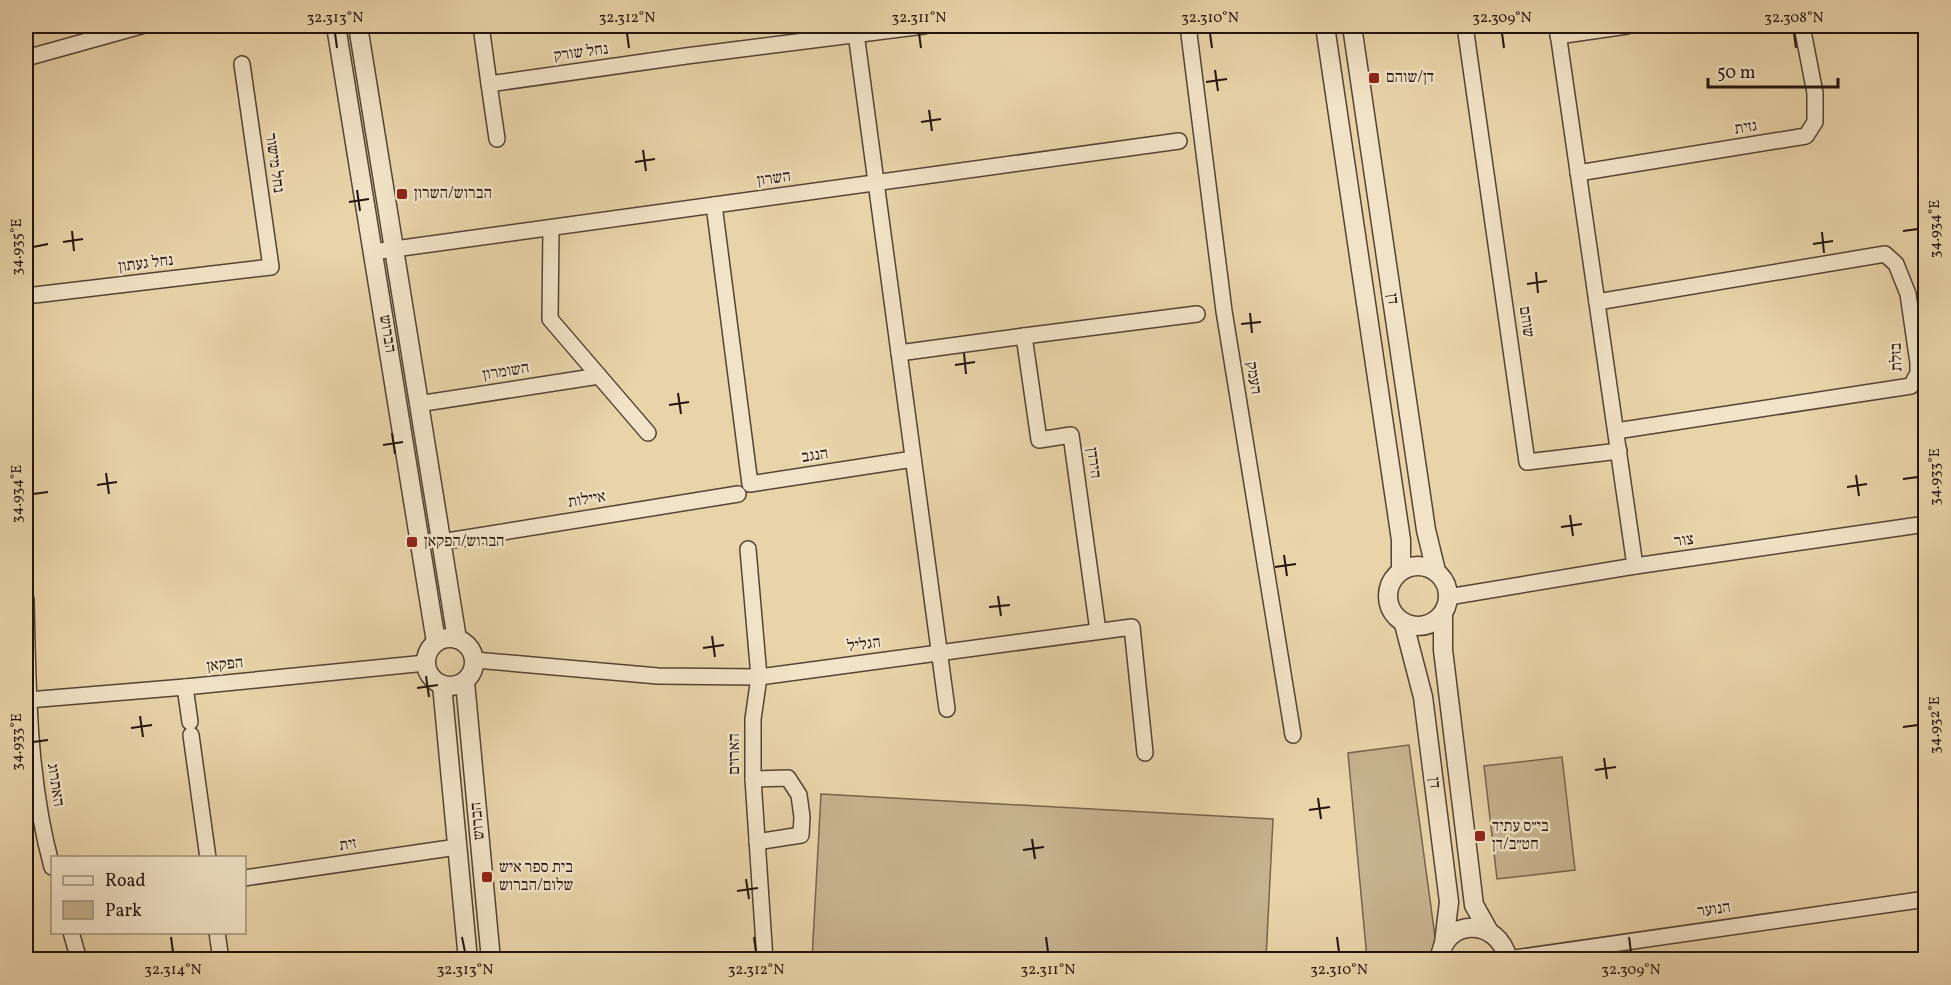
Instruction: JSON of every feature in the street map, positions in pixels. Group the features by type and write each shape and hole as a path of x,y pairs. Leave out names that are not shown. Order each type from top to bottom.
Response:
{"street":[{"path":"26,58 141,26"},
{"name":"הברוש","path":"336,26 436,642"},
{"name":"הברוש","path":"358,26 457,639"},
{"path":"481,26 497,139"},
{"path":"924,26 855,30 947,709"},
{"name":"העמק","path":"1188,26 1224,311 1293,735"},
{"name":"דן","path":"1325,26 1401,540 1401,571"},
{"name":"דן","path":"1352,26 1426,530 1436,571"},
{"name":"שוהם","path":"1465,26 1527,462 1619,451"},
{"path":"1627,26 1557,31 1635,566"},
{"name":"גזית","path":"1578,174 1806,136 1815,122 1815,93 1802,26"},
{"name":"נחל שורק","path":"489,84 855,30"},
{"name":"נחל מישור","path":"242,64 271,267"},
{"name":"השרון","path":"374,252 1179,141"},
{"name":"הנגב","path":"714,206 750,484 914,459"},
{"path":"551,228 550,319 648,432"},
{"name":"בזלת","path":"1597,302 1885,254 1896,264 1908,294 1918,363 1918,373 1911,386 1616,431"},
{"name":"נחל געתון","path":"26,296 271,267"},
{"path":"899,353 1197,314"},
{"name":"הירדן","path":"1024,336 1039,440 1071,435 1098,632"},
{"name":"השומרון","path":"418,404 599,376"},
{"name":"איילות","path":"441,542 738,494"},
{"name":"צור","path":"1446,605 1635,566 1926,524"},
{"name":"הארזים","path":"748,549 759,677 753,719 753,779 765,960"},
{"path":"1416,565 1436,571 1447,586 1446,605 1436,621 1421,627 1404,624 1390,609 1388,588 1393,578 1401,571 1416,565"},
{"name":"האתרוג","path":"26,599 28,700 35,780 51,862"},
{"name":"דן","path":"1446,605 1443,650 1474,905 1488,930 1498,937 1505,947 1508,959"},
{"name":"דן","path":"1404,624 1423,697 1448,891 1449,902 1442,951"},
{"name":"הגליל","path":"475,660 658,676 759,677 1132,627 1145,753"},
{"path":"442,639 457,639 470,647 475,660 470,676 465,682 450,687 442,685 430,676 426,663 430,648 436,642 442,639"},
{"name":"הפקאן","path":"28,700 426,663"},
{"name":"הברוש","path":"465,682 491,960"},
{"name":"הברוש","path":"442,685 468,960"},
{"path":"185,687 208,856"},
{"path":"753,779 788,778 799,795 802,817 801,835 757,842"},
{"name":"זית","path":"246,878 456,847"},
{"name":"הנוער","path":"1508,959 1926,898"},
{"path":"1442,951 1452,934 1475,927 1488,930"},
{"path":"71,934 79,960"},
{"path":"217,934 221,960"}],"green space":[{"path":"1409,745 1438,959 1367,959 1348,753"},
{"path":"1562,757 1575,870 1497,879 1484,766"},
{"path":"821,794 1273,819 1266,959 812,959"}],"place":[{"name":"דן/שוהם","path":"1374,78"},
{"name":"הברוש/השרון","path":"402,194"},
{"name":"הברוש/הפקאן","path":"412,542"},
{"name":"בי״ס עתיד חט״ב/דן","path":"1480,836"},
{"name":"בית ספר איש שלום/הברוש","path":"487,877"}]}
